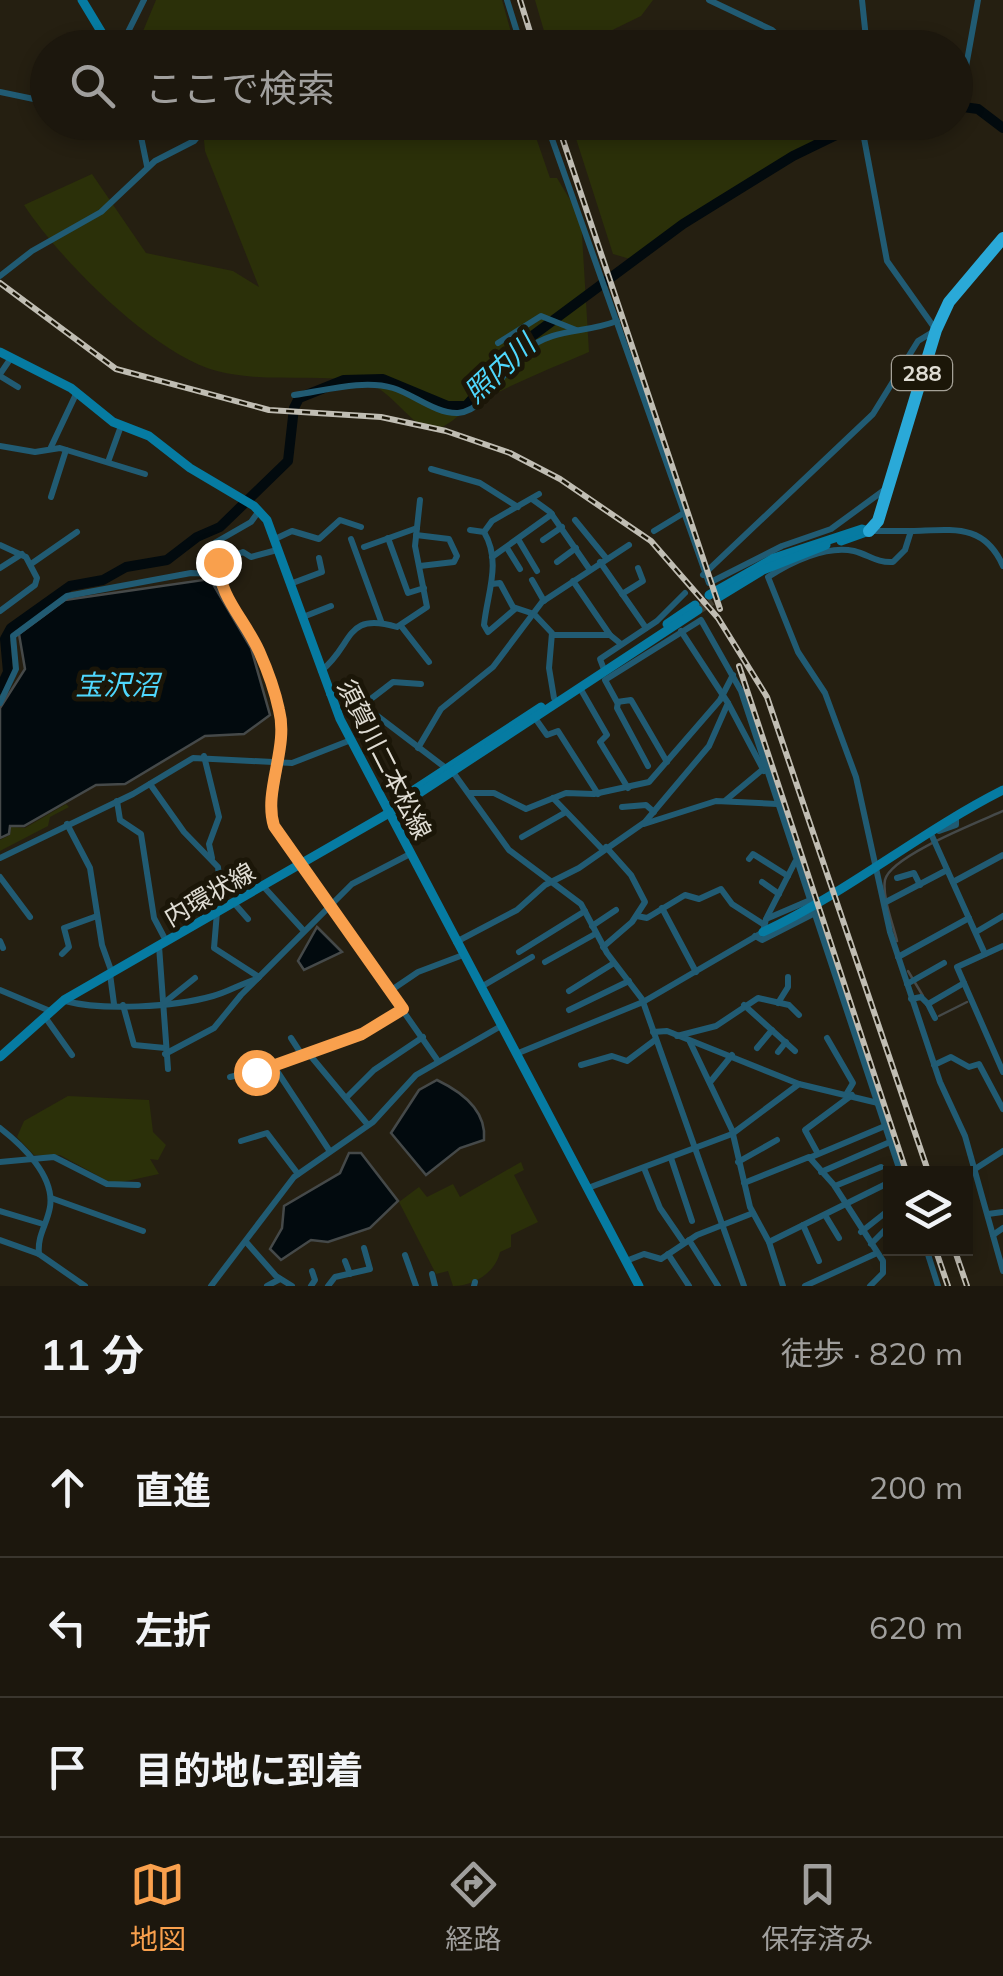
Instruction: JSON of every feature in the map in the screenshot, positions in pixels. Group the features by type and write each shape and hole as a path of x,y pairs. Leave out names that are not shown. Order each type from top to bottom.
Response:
{"highway":[{"name":"288","path":"864,532 878,521 936,330 949,302 1003,238"}],"main road":[{"path":"82,0 100,30"},
{"name":"須賀川二本松線","path":"0,352 77,392 121,426 149,436 190,468 256,508 277,544 320,672 350,740 639,1286"},
{"path":"711,598 776,564 864,532"},
{"name":"内環状線","path":"448,771 536,718 696,608"},
{"name":"内環状線","path":"0,1054 64,1000 388,811 554,698 605,672"},
{"path":"762,928 1003,790"},
{"name":"内環状線","path":"220,908 300,862"},
{"name":"内環状線","path":"47,1011 110,971"}],"street":[{"path":"129,30 144,0"},
{"path":"507,0 516,30"},
{"path":"708,0 772,30"},
{"path":"862,0 865,30"},
{"path":"973,30 978,0"},
{"path":"0,92 30,98"},
{"path":"142,140 147,168"},
{"path":"0,276 32,251 102,212 147,168 197,140"},
{"path":"552,140 703,575 713,584 782,546 831,529 888,488"},
{"path":"703,575 873,414 918,340 936,330 888,261 868,182 863,140"},
{"path":"498,342 542,316 577,331"},
{"path":"294,395 380,386 448,412 462,412 481,400 529,348 558,332 590,332 618,322"},
{"path":"12,358 0,375 18,386"},
{"path":"51,448 77,392"},
{"path":"108,462 121,426"},
{"path":"0,446 35,452 66,450 145,474"},
{"path":"51,497 66,450"},
{"path":"430,469 480,483 518,506"},
{"path":"484,532 492,521 536,497 562,527 590,570"},
{"path":"401,626 427,606 417,531 420,500"},
{"path":"256,508 250,522 211,545 208,555 214,576 264,666 280,713 280,762 272,818 438,1060"},
{"path":"492,558 552,514"},
{"path":"654,530 682,514"},
{"path":"214,576 218,562 226,556 244,552 251,557 294,531 319,539 344,520 362,527"},
{"path":"575,520 646,628"},
{"path":"543,540 562,527"},
{"path":"470,530 484,532"},
{"path":"364,547 417,531 450,539 458,556 454,562 420,566"},
{"path":"911,531 905,550 893,562 878,562 855,551 824,552 768,576 798,652 825,693 856,777 898,957 934,1066 975,1169 1003,1271"},
{"path":"31,564 77,532"},
{"path":"484,532 492,558 492,584 484,619 488,632 515,608"},
{"path":"864,532 982,536 994,546 1003,566"},
{"path":"388,538 408,592 424,588"},
{"path":"351,539 381,622"},
{"path":"518,539 537,571"},
{"path":"0,545 22,554 31,564 36,584 0,611"},
{"path":"418,748 441,709 494,667 544,601 629,545"},
{"path":"507,548 520,569"},
{"path":"557,562 576,548"},
{"path":"0,568 22,554"},
{"path":"290,584 322,572 319,558"},
{"path":"622,594 643,580 638,568"},
{"path":"0,702 16,669 13,636 66,596 191,574 214,576"},
{"path":"532,580 544,601"},
{"path":"572,581 610,635 621,644"},
{"path":"492,584 502,584 515,608 534,614 553,635 610,635"},
{"path":"648,766 616,706 618,702 605,680 600,659 646,628 685,593"},
{"path":"302,618 331,606"},
{"path":"605,672 699,620 704,623 733,676 898,1166"},
{"path":"320,672 359,625 381,622 401,626 429,662"},
{"path":"681,630 726,699 764,771"},
{"path":"553,635 549,668 554,698"},
{"path":"456,942 517,910 552,880 643,824 709,746 733,676"},
{"path":"363,705 393,682 421,684"},
{"path":"580,688 606,735 600,742 628,788"},
{"path":"328,693 363,705 448,771 470,793 510,850 552,880 585,911 602,946 643,1002 744,1286"},
{"path":"618,702 629,697 668,762"},
{"path":"470,793 494,794 526,809 553,798 598,794 649,782 726,699"},
{"path":"536,718 547,735 558,731 598,794"},
{"path":"0,858 204,756 305,760 350,740"},
{"path":"204,756 220,817 210,842 211,859"},
{"path":"725,802 764,771"},
{"path":"150,784 184,832 218,867 220,908 215,949 259,979"},
{"path":"553,798 633,878 696,972"},
{"path":"117,802 120,820 141,836 154,918 162,941 168,1068"},
{"path":"643,824 725,802 777,804"},
{"path":"622,808 646,805 654,812"},
{"path":"522,837 566,812"},
{"path":"880,870 956,825 951,817"},
{"path":"67,824 90,868 110,971 134,1045 165,1051 214,1028 352,884 410,854"},
{"path":"932,836 986,954"},
{"path":"749,860 753,854 788,876"},
{"path":"953,882 1003,855"},
{"path":"796,862 762,928 762,940 814,914"},
{"path":"884,904 947,870"},
{"path":"898,878 910,872 920,884"},
{"path":"1,880 30,916"},
{"path":"762,882 778,894"},
{"path":"263,886 304,931"},
{"path":"638,916 658,911 685,895 699,899 720,889 762,928"},
{"path":"516,1054 643,1002 808,901"},
{"path":"602,946 638,916 646,902"},
{"path":"234,903 248,919"},
{"path":"544,962 616,910"},
{"path":"519,952 585,911"},
{"path":"62,954 69,946 64,928 97,916"},
{"path":"976,932 1003,916"},
{"path":"898,957 970,918"},
{"path":"1003,946 958,965 1003,1072"},
{"path":"390,991 418,972 463,955"},
{"path":"480,987 532,957"},
{"path":"569,990 614,963"},
{"path":"907,984 944,963"},
{"path":"778,1003 788,987 788,977"},
{"path":"164,1003 196,978"},
{"path":"64,1000 119,1005 164,1003 212,996 259,979"},
{"path":"569,1010 629,981"},
{"path":"928,1004 964,983"},
{"path":"0,990 47,1011 72,1056"},
{"path":"911,999 921,997 935,1018"},
{"path":"676,1036 716,1026 760,998 789,1005 799,1015"},
{"path":"744,1005 795,1050"},
{"path":"230,1077 275,1068 362,1034 403,1009"},
{"path":"218,1284 298,1174 368,1125 416,1075 501,1026"},
{"path":"582,1064 612,1056 627,1061 654,1036 667,1030 799,1084 878,1103"},
{"path":"757,1048 772,1030"},
{"path":"346,1098 374,1070 423,1037"},
{"path":"291,1038 368,1125"},
{"path":"828,1038 854,1082 850,1094 806,1130 821,1172 835,1186 877,1252 884,1271 870,1286"},
{"path":"690,1042 732,1134 753,1213 769,1242 783,1286"},
{"path":"778,1052 786,1042"},
{"path":"710,1082 732,1054"},
{"path":"934,1066 951,1057 970,1068 979,1064 1003,1109"},
{"path":"275,1068 329,1150"},
{"path":"588,1188 732,1134 799,1084"},
{"path":"744,1183 884,1126"},
{"path":"0,1129 42,1172 51,1198 39,1254"},
{"path":"241,1141 267,1133 298,1174"},
{"path":"738,1162 777,1140"},
{"path":"821,1172 890,1142"},
{"path":"975,1169 1003,1151"},
{"path":"0,1162 58,1158 107,1184 138,1186"},
{"path":"671,1158 692,1222"},
{"path":"835,1186 881,1166"},
{"path":"644,1168 660,1208 718,1286"},
{"path":"769,1242 883,1185"},
{"path":"51,1198 143,1231"},
{"path":"0,1211 44,1224"},
{"path":"988,1214 1003,1212"},
{"path":"626,1261 644,1254 658,1260 686,1242 753,1213"},
{"path":"825,1215 839,1238"},
{"path":"862,1232 883,1215"},
{"path":"803,1225 820,1261"},
{"path":"993,1234 1003,1228"},
{"path":"871,1244 883,1233"},
{"path":"0,1240 39,1254 85,1286"},
{"path":"247,1243 280,1279 292,1286"},
{"path":"328,1286 330,1280 372,1266 364,1248"},
{"path":"805,1286 877,1252"},
{"path":"668,1254 689,1286"},
{"path":"404,1255 416,1286"},
{"path":"929,1256 938,1286"},
{"path":"344,1261 350,1274"},
{"path":"311,1286 316,1280 312,1271"},
{"path":"432,1274 435,1286"},
{"path":"267,1286 280,1279"}],"green space":[{"path":"156,0 502,0 510,30 144,30"},
{"path":"535,0 653,0 641,16 612,30 544,30"},
{"path":"204,140 537,140 550,178 557,178 581,218 589,352 500,391 434,429 417,422 371,384 343,379 234,375 192,361 137,326 110,302 60,252 24,205 92,174 146,253 233,271 259,287"},
{"path":"576,140 813,140 814,143 714,199 655,247 630,259 613,254"},
{"path":"66,804 69,807 50,817 48,826 0,851 0,840 10,835 11,827 25,828"},
{"path":"68,1096 149,1100 153,1132 166,1145 158,1160 150,1159 159,1174 113,1184 60,1155 34,1155 17,1137 24,1121"},
{"path":"521,1162 524,1170 514,1175 538,1222 511,1235 511,1247 500,1252 494,1266 482,1277 453,1286 448,1271 436,1274 399,1202 419,1187 427,1197 453,1184 460,1197"}],"water":[{"name":"宝沢沼","path":"210,579 251,648 270,715 244,734 205,736 125,784 96,785 24,826 10,826 9,834 0,838 0,708 25,669 19,634 65,600"},
{"path":"317,927 342,952 304,970 298,961"},
{"path":"437,1080 471,1103 481,1120 484,1140 460,1148 426,1175 391,1133 419,1090"},
{"path":"349,1153 361,1153 398,1201 370,1228 328,1242 311,1240 281,1260 270,1249 282,1228 284,1206 340,1173"}],"waterway":[{"name":"照内川","path":"973,108 1003,128"},
{"name":"照内川","path":"0,689 8,672 5,639 11,628 70,586 103,580 126,567 167,560 197,537 220,527 288,461 294,408 299,398 344,380 383,379 448,406 466,406 520,345 683,224 826,140"},
{"path":"897,941 885,894 885,880 891,871 919,850 1003,811"},
{"path":"908,971 923,996"},
{"path":"939,1016 967,1002"}],"tunnel":[{"path":"698,610 712,601"}],"railway":[{"path":"520,0 529,30"},
{"path":"563,140 720,609"},
{"path":"0,283 116,369 269,410 381,417 446,431 510,453 560,479 651,541 718,618 767,697 926,1166"},
{"path":"739,666 904,1166"},
{"path":"938,1256 948,1286"},
{"path":"957,1256 967,1286"}],"route":[{"path":"218,562 215,578 258,650 280,713 274,826 403,1009 362,1034 256,1072"}]}
